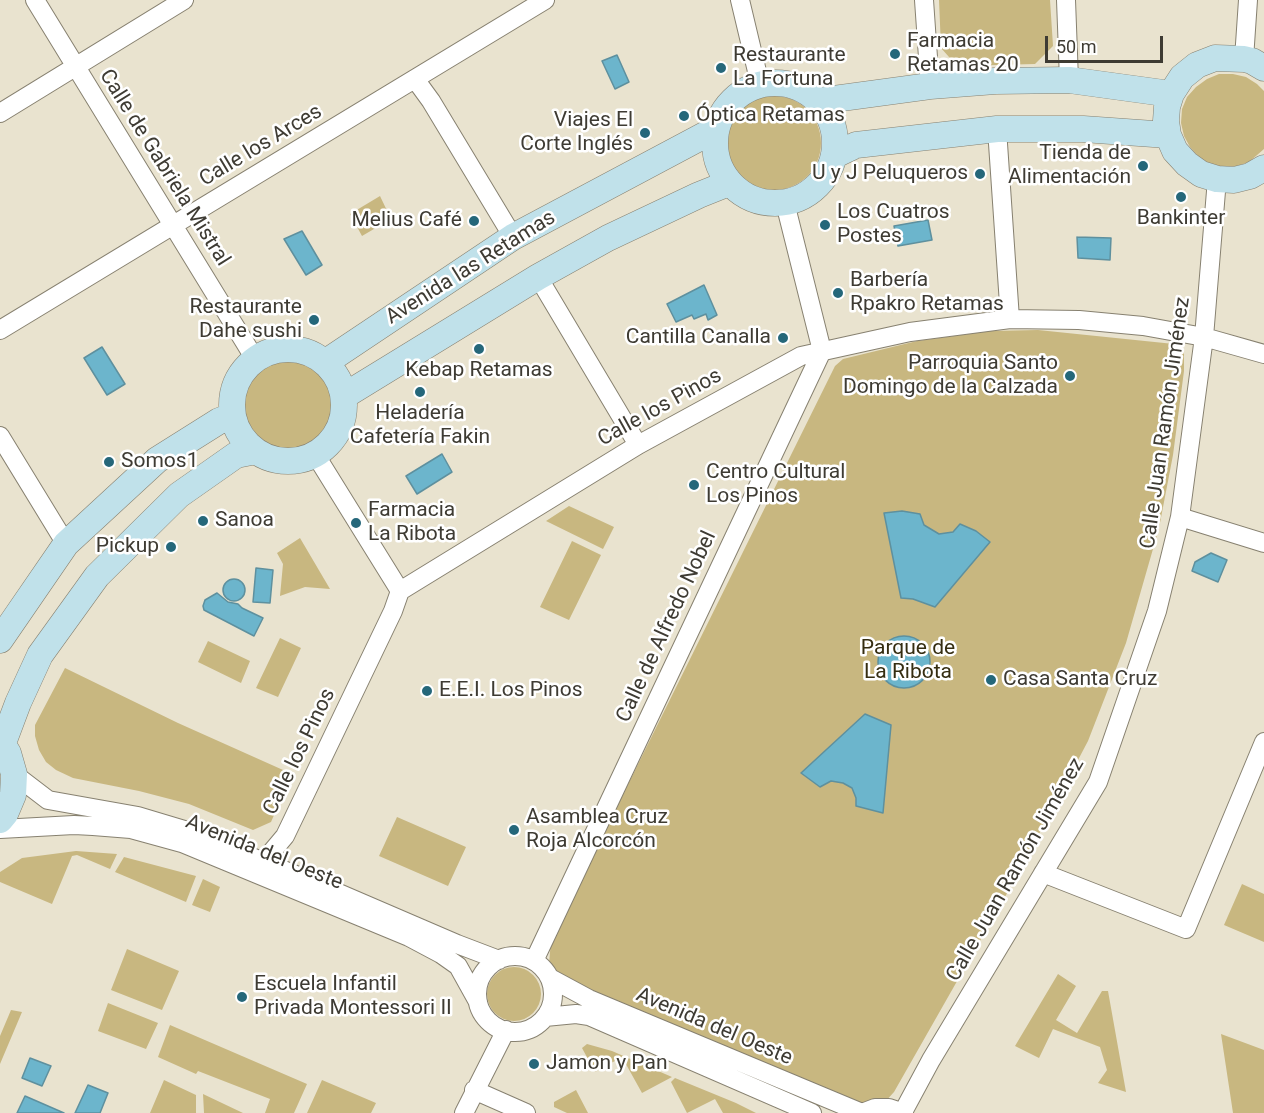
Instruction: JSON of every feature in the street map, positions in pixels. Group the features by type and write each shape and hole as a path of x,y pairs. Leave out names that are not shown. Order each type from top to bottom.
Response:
{"street":[{"name":"Calle de Gabriela Mistral","path":"35,0 255,359"},
{"path":"0,113 184,0"},
{"name":"Calle los Arces","path":"0,330 545,0"},
{"path":"740,0 760,84"},
{"path":"924,0 930,86"},
{"path":"1066,0 1069,80"},
{"path":"1248,0 1254,64 1215,58 1197,65 1182,77 1171,94 1166,121 1168,135 1175,151 1201,174 1217,179 1234,180 1250,176 1264,168"},
{"path":"415,79 431,101 513,237"},
{"path":"819,101 930,86 995,81 1069,80 1171,94"},
{"path":"782,83 802,89 819,101 830,117 836,136 835,155 829,172 818,187 803,198 785,203 765,203 745,196 729,183 719,167 714,148 716,129 722,114 732,100 745,90 760,84 782,83"},
{"name":"Avenida las Retamas","path":"326,362 513,237 716,129"},
{"path":"835,155 856,145 998,129 1083,129 1168,135"},
{"path":"998,129 1010,319"},
{"name":"Calle Juan Ramón Jiménez","path":"903,1113 931,1060 1098,782 1157,611 1180,517 1204,337 1217,179"},
{"name":"Avenida las Retamas","path":"344,396 538,277 608,238 729,183"},
{"path":"785,203 822,351"},
{"path":"538,277 638,445"},
{"name":"Calle los Pinos","path":"264,861 285,836 393,611 400,591 638,445 801,356 910,332 1010,319 1143,326 1204,337 1264,354"},
{"path":"291,348 309,352 326,362 338,377 344,396 344,410 335,436 315,454 300,460 285,461 270,458 256,451 241,436 232,416 232,394 240,374 255,359 272,350 291,348"},
{"name":"Calle de Alfredo Nobel","path":"534,961 822,351"},
{"path":"0,640 66,544 157,460 219,421 232,416"},
{"path":"0,436 66,544"},
{"path":"0,820 13,795 14,774 12,763 1,741 40,655 98,576 179,495 236,455 256,451"},
{"path":"315,454 400,591"},
{"path":"1180,517 1264,543"},
{"path":"1043,873 1186,929 1264,742"},
{"name":"Avenida del Oeste","path":"14,774 48,800 138,816 188,831 499,960"},
{"name":"Avenida del Oeste","path":"0,829 93,826 131,829 182,843 409,937 430,948 458,966 478,1002"},
{"path":"509,957 522,957 534,961 550,978 553,999 545,1017 537,1025 527,1030 516,1032 496,1026 487,1019 478,1002 479,983 483,974 489,966 509,957"},
{"name":"Avenida del Oeste","path":"550,978 589,999 862,1113"},
{"name":"Avenida del Oeste","path":"545,1017 576,1014 590,1016 812,1113"},
{"path":"474,1090 485,1050 487,1019"},
{"path":"464,1113 506,1030"},
{"path":"474,1090 526,1113"},
{"path":"862,1113 882,1108 903,1113"}],"green space":[{"path":"939,0 1050,0 1053,46 1035,64 957,66 941,48"},
{"path":"1219,74 1246,77 1264,91 1264,149 1249,162 1237,166 1223,167 1210,164 1199,157 1184,136 1181,123 1182,109 1187,97 1207,79"},
{"path":"774,96 792,100 807,110 817,125 821,143 817,161 807,176 792,186 774,190 756,186 741,176 731,161 727,143 731,125 741,110 756,100"},
{"path":"380,196 391,219 362,236 350,214"},
{"name":"Parque de La Ribota","path":"1038,330 1174,344 1184,352 1184,371 1173,455 1159,528 1126,643 1088,741 1018,874 894,1092 884,1103 865,1107 560,979 549,964 551,940 835,366 843,359 917,341 990,331"},
{"path":"288,358 306,361 321,371 331,386 334,404 331,422 321,437 306,447 288,450 270,447 255,437 245,422 242,404 245,386 255,371 270,361"},
{"path":"569,506 614,527 603,549 546,521"},
{"path":"300,538 330,589 305,587 280,596 283,564 277,553"},
{"path":"572,541 601,555 569,620 540,607"},
{"path":"280,638 301,648 278,697 256,688"},
{"path":"208,641 250,661 241,683 198,662"},
{"path":"65,668 178,723 292,774 271,822 253,830 189,804 73,778 56,770 46,762 39,750 35,725"},
{"path":"397,817 466,847 448,886 379,856"},
{"path":"76,851 117,854 110,869 77,855 72,856 52,904 0,882 0,872 22,858"},
{"path":"124,857 196,876 186,902 115,872"},
{"path":"203,879 220,887 210,912 192,905"},
{"path":"1242,884 1264,894 1264,942 1224,925"},
{"path":"127,949 179,971 162,1010 111,990"},
{"path":"514,967 524,969 533,975 539,984 541,994 539,1004 533,1013 524,1019 514,1021 504,1019 495,1013 489,1004 487,994 489,984 495,975 504,969"},
{"path":"1058,974 1076,986 1056,1020 1077,1033 1102,991 1108,991 1126,1092 1098,1083 1107,1070 1100,1047 1053,1029 1039,1058 1015,1046"},
{"path":"108,1003 158,1023 146,1049 98,1031"},
{"path":"11,1010 22,1012 0,1064 0,1036"},
{"path":"170,1025 307,1084 294,1113 265,1113 270,1099 198,1071 196,1074 158,1057"},
{"path":"1221,1034 1264,1050 1264,1113 1233,1113"},
{"path":"587,1044 612,1051 672,1077 642,1093 622,1057 595,1072 582,1048"},
{"path":"675,1078 756,1113 723,1113 715,1099 687,1113 671,1082"},
{"path":"164,1080 196,1095 196,1113 150,1113"},
{"path":"322,1080 376,1103 371,1113 307,1113"},
{"path":"576,1090 588,1113 567,1113 554,1107 554,1102"},
{"path":"203,1094 243,1113 204,1113"}],"water":[{"path":"617,55 629,82 615,89 602,61"},
{"path":"928,220 932,240 898,246 894,226"},
{"path":"302,231 322,265 306,275 284,239"},
{"path":"1077,237 1111,238 1110,260 1078,258"},
{"path":"704,285 717,315 708,320 706,314 694,319 692,315 676,322 667,304"},
{"path":"102,347 125,384 107,395 84,358"},
{"path":"442,454 452,472 417,494 406,476"},
{"path":"902,511 920,514 924,525 939,534 953,532 960,524 976,531 990,542 935,607 913,599 901,598 884,513"},
{"path":"1211,553 1227,560 1218,582 1192,571 1195,562"},
{"path":"256,568 273,570 270,603 253,602"},
{"path":"234,579 242,582 245,590 242,598 234,601 226,598 223,590 226,582"},
{"path":"217,593 228,602 238,604 263,618 254,636 204,610 205,600"},
{"path":"904,636 914,638 922,644 928,652 930,662 928,672 922,680 914,686 904,688 894,686 886,680 880,672 878,662 880,652 886,644 894,638"},
{"path":"865,714 891,725 883,813 856,806 852,788 843,783 831,781 820,787 801,773"},
{"path":"30,1058 51,1066 42,1086 22,1078"},
{"path":"88,1085 108,1093 100,1113 75,1113"},
{"path":"25,1096 64,1113 17,1113"}],"place":[{"name":"Farmacia Retamas 20","path":"895,54"},
{"name":"Restaurante La Fortuna","path":"721,68"},
{"name":"Óptica Retamas","path":"684,116"},
{"name":"Viajes El Corte Inglés","path":"645,133"},
{"name":"Tienda de Alimentación","path":"1143,166"},
{"name":"U y J Peluqueros","path":"980,174"},
{"name":"Bankinter","path":"1181,197"},
{"name":"Melius Café","path":"474,221"},
{"name":"Los Cuatros Postes","path":"825,225"},
{"name":"Barbería Rpakro Retamas","path":"838,293"},
{"name":"Restaurante Dahe sushi","path":"314,320"},
{"name":"Cantilla Canalla","path":"783,338"},
{"name":"Kebap Retamas","path":"479,349"},
{"name":"Parroquia Santo Domingo de la Calzada","path":"1070,376"},
{"name":"Heladería Cafetería Fakin","path":"420,392"},
{"name":"Somos1","path":"109,462"},
{"name":"Centro Cultural Los Pinos","path":"694,485"},
{"name":"Sanoa","path":"203,521"},
{"name":"Farmacia La Ribota","path":"356,523"},
{"name":"Pickup","path":"171,547"},
{"name":"Casa Santa Cruz","path":"991,680"},
{"name":"E.E.I. Los Pinos","path":"427,691"},
{"name":"Asamblea Cruz Roja Alcorcón","path":"514,830"},
{"name":"Escuela Infantil Privada Montessori II","path":"242,997"},
{"name":"Jamon y Pan","path":"534,1064"}]}
